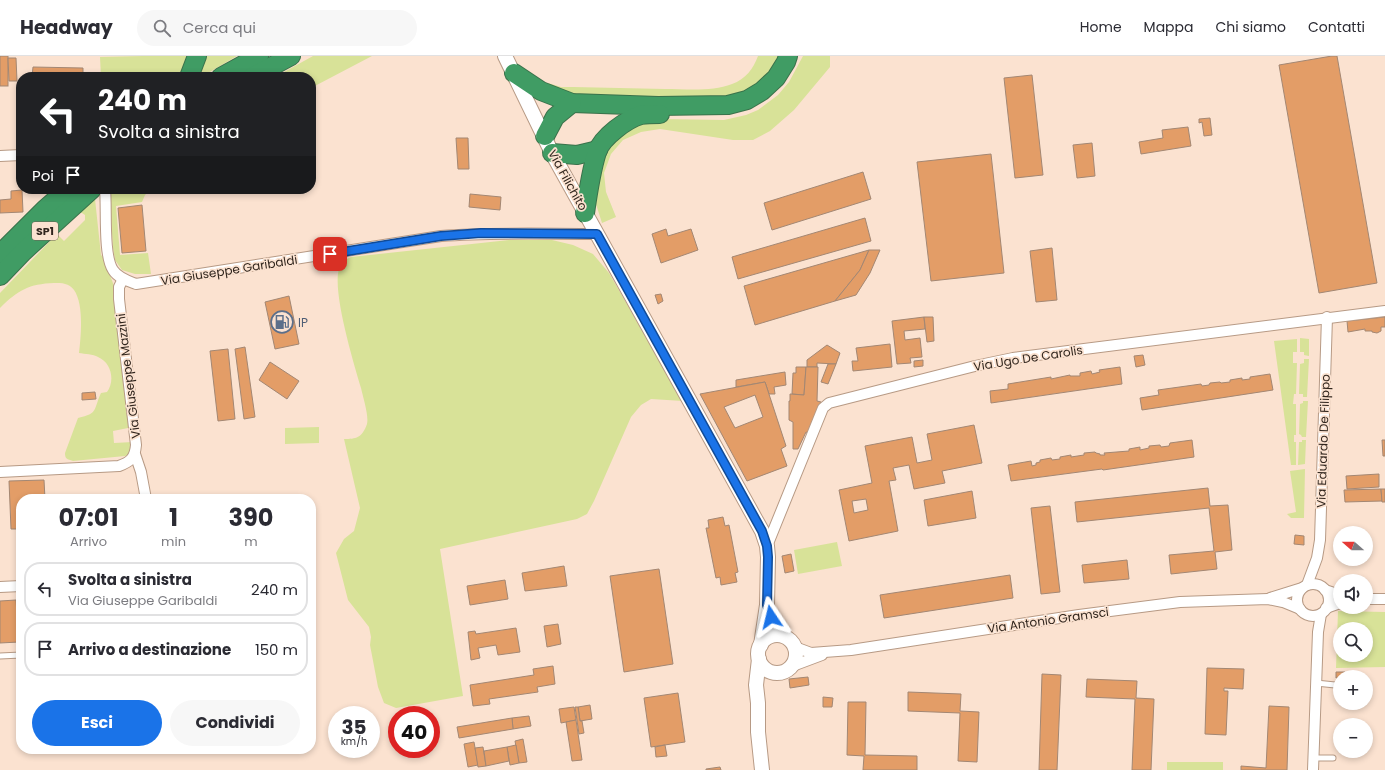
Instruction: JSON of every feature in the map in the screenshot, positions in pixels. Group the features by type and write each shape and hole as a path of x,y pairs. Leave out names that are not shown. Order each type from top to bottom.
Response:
{"highway":[{"path":"191,72 197,56"},
{"path":"231,72 259,56"},
{"path":"261,72 291,56"},
{"path":"514,73 541,91 572,103 658,106 728,105 747,100 762,91 776,78 788,56"},
{"path":"585,212 590,181 598,150 606,138 622,125 641,115 725,115 747,109 767,98 783,83 798,56"},
{"path":"545,136 555,117 572,103"},
{"path":"552,153 577,155 598,150"},
{"name":"SP1","path":"0,254 62,194"},
{"name":"SP1","path":"0,276 56,221 86,194"}],"street":[{"name":"Via Filichito","path":"505,56 552,153 762,531 767,546 768,557 767,605 761,645"},
{"path":"0,156 16,155"},
{"path":"105,194 109,259 112,269 123,279"},
{"name":"Via Giuseppe Garibaldi","path":"123,279 136,284 145,283 441,236 481,233 597,234"},
{"name":"Via Giuseppe Mazzini","path":"0,472 119,466 127,463 135,454 136,445 119,299 119,287 123,279"},
{"name":"Via Ugo De Carolis","path":"767,546 823,408 829,403 975,366 1013,358 1327,317 1385,311"},
{"name":"Via Eduardo De Filippo","path":"1304,587 1318,558 1321,523 1327,317"},
{"path":"135,454 141,472 145,494"},
{"name":"Via Eduardo De Filippo","path":"1315,563 1323,588"},
{"path":"1318,632 1309,615 1300,609 1297,598 1298,593 1304,587 1316,584 1333,592"},
{"path":"0,587 16,586"},
{"name":"Via Antonio Gramsci","path":"1268,599 1304,587"},
{"path":"1313,770 1318,632 1328,597 1323,588"},
{"name":"Via Antonio Gramsci","path":"795,647 811,653 851,650 1038,621 1180,602 1268,599 1283,602 1300,609"},
{"path":"1373,599 1385,599"},
{"name":"Via Filichito","path":"767,605 771,617 784,636"},
{"path":"1309,615 1324,611 1333,606"},
{"path":"759,659 767,670 784,672 790,667 796,657 795,647 792,642 784,636 777,635 771,636 765,640 759,651 756,685 760,768"},
{"name":"Via Antonio Gramsci","path":"790,667 829,652"},
{"path":"758,703 768,680 775,672"}],"lane":[{"path":"0,656 16,655"},
{"path":"1316,683 1333,685"},
{"path":"1314,758 1333,758"}],"green space":[{"path":"190,56 183,72 101,72 100,57"},
{"path":"203,56 237,56 210,72 197,72"},
{"path":"313,56 372,56 316,85 316,72 284,72"},
{"path":"758,56 782,56 760,86 726,101 573,98 549,85 548,83 561,87 690,90 724,87 737,82 745,76 754,65"},
{"path":"803,56 830,56 830,67 794,110 770,131 753,140 733,140 660,129 641,132 623,140 611,154 604,173 606,192 616,217 602,223 594,198 599,158 629,126 660,119 724,120 746,115 758,110 778,95 789,82"},
{"path":"109,194 146,194 142,202 116,206 120,255 148,253 151,274 135,274 122,270 115,260"},
{"path":"95,199 101,255 116,291 133,427 113,431 114,443 133,442 131,454 125,456 73,461 65,456 65,453 78,418 92,412 96,407 101,393 107,392 111,383 111,373 109,368 103,360 96,356 79,353 81,312 77,296 70,286 63,283 54,283 24,289 18,292 0,308 0,293 57,234 64,241 85,220 85,215 79,213"},
{"path":"509,240 552,240 573,245 593,254 609,273 683,401 651,399 641,405 631,417 587,514 577,519 440,549 463,696 407,706 391,706 384,703 378,687 370,645 371,637 369,627 348,600 336,553 344,539 354,531 360,508 344,439 358,437 361,435 367,424 367,411 349,346 338,294 339,269 344,262 351,257"},
{"path":"1300,338 1309,339 1309,356 1304,355 1304,352 1300,352"},
{"path":"1297,339 1297,352 1293,352 1293,363 1297,363 1296,394 1294,394 1293,404 1296,404 1296,435 1294,435 1294,442 1296,442 1296,465 1291,465 1274,341"},
{"path":"1304,359 1309,359 1307,397 1303,397 1303,394 1299,394 1300,364 1304,363"},
{"path":"1303,401 1308,401 1306,437 1302,437 1299,434 1300,404 1303,403"},
{"path":"319,427 319,443 285,444 285,428"},
{"path":"1302,440 1306,440 1305,464 1298,465 1299,442 1302,442"},
{"path":"1305,469 1304,518 1291,518 1287,514 1296,512 1290,471"},
{"path":"837,542 842,566 798,574 794,550"},
{"path":"1373,612 1385,612 1385,667 1336,668 1336,662 1373,662 1373,622 1338,622 1338,614 1373,614"},
{"path":"1167,762 1223,762 1223,770 1167,770"}],"building":[{"path":"0,56 8,56 8,86 0,86"},
{"path":"1337,56 1377,283 1319,293 1279,65"},
{"path":"8,58 16,58 16,81 9,81"},
{"path":"33,67 83,68 83,72 32,72"},
{"path":"1032,75 1043,175 1015,178 1004,78"},
{"path":"1210,118 1212,135 1204,136 1202,122 1199,123 1199,119"},
{"path":"1188,127 1191,146 1141,154 1139,142 1163,138 1162,130"},
{"path":"456,138 468,138 469,169 458,169"},
{"path":"1092,143 1095,176 1077,178 1073,145"},
{"path":"991,154 1004,273 931,281 917,162"},
{"path":"863,172 871,199 772,230 764,203"},
{"path":"11,191 16,191 16,194 22,194 23,212 0,213 0,200 11,199"},
{"path":"470,194 501,197 500,210 469,207"},
{"path":"142,205 146,251 122,253 118,208"},
{"path":"865,218 871,241 738,279 732,257"},
{"path":"666,229 668,236 691,229 698,250 661,263 652,234"},
{"path":"1052,248 1057,300 1036,302 1030,251"},
{"path":"869,250 860,270 835,301 755,325 744,286"},
{"path":"869,250 880,250 870,273 856,295 835,301 860,270"},
{"path":"661,294 663,301 658,304 655,295"},
{"path":"289,296 299,344 275,349 265,302"},
{"path":"924,317 925,329 904,331 905,340 920,338 922,357 910,358 911,363 897,364 892,321"},
{"path":"924,317 933,317 934,341 927,342"},
{"path":"1385,317 1385,327 1381,327 1381,331 1377,333 1365,331 1365,329 1348,332 1347,321"},
{"path":"890,344 892,367 853,371 852,361 858,361 856,348"},
{"path":"827,345 840,353 836,364 817,363 817,367 807,367 807,360"},
{"path":"245,347 255,417 244,419 235,349"},
{"path":"228,349 235,419 218,421 210,351"},
{"path":"1143,355 1145,365 1136,367 1134,356"},
{"path":"923,360 923,366 914,367 914,361"},
{"path":"270,362 299,381 287,399 259,380"},
{"path":"828,364 836,364 828,384 821,382"},
{"path":"796,367 806,367 804,395 792,394 793,373 796,373"},
{"path":"806,367 818,367 817,401 821,402 808,433 806,432 798,449 793,449 793,422 789,420 790,394 804,395"},
{"path":"1120,367 1122,384 991,403 990,391 1008,389 1008,384 1051,377 1051,379 1070,375 1080,376 1080,373 1091,371 1092,374 1100,372 1099,370"},
{"path":"785,372 786,385 774,387 775,394 769,394 765,382 736,387 736,380"},
{"path":"1270,374 1273,390 1142,410 1140,398 1159,395 1158,390 1201,384 1202,386 1209,385 1210,383 1230,382 1230,380 1242,378 1242,380 1250,379 1250,377"},
{"path":"765,382 786,446 781,449 787,466 747,481 700,394","holes":["755,395 763,417 735,428 724,407"]},
{"path":"95,392 96,399 82,400 82,393"},
{"path":"974,425 982,463 942,471 945,483 914,489 909,465 893,468 896,480 889,481 898,531 849,541 839,490 872,483 865,446 912,437 917,463 932,460 927,434","holes":["866,499 868,510 854,513 852,501"]},
{"path":"1192,440 1194,457 1103,470 1011,481 1008,465 1031,461 1032,466 1040,462 1040,460 1051,458 1052,460 1060,459 1060,457 1071,455 1071,457 1084,455 1084,453 1095,452 1100,455 1105,455 1104,453 1129,451 1129,449 1140,447 1140,450 1149,448 1149,446 1169,446 1170,443"},
{"path":"1382,440 1385,440 1385,456 1383,456"},
{"path":"1379,474 1379,487 1347,489 1346,476"},
{"path":"44,480 45,494 16,494 16,529 11,529 9,481"},
{"path":"1208,488 1210,506 1228,505 1232,550 1215,552 1217,569 1171,574 1169,555 1214,551 1209,508 1077,522 1075,502"},
{"path":"1381,489 1382,501 1345,502 1344,490"},
{"path":"1381,489 1385,489 1385,502 1382,502"},
{"path":"972,491 976,518 928,526 924,500"},
{"path":"1050,506 1060,592 1041,594 1031,508"},
{"path":"723,517 725,526 729,525 738,572 735,573 737,582 721,585 720,577 716,578 706,528 709,528 708,520"},
{"path":"1295,535 1304,536 1304,545 1294,544"},
{"path":"791,554 794,571 785,573 782,556"},
{"path":"1127,560 1129,579 1084,583 1082,565"},
{"path":"564,566 567,586 525,591 522,573"},
{"path":"659,569 673,664 624,672 610,576"},
{"path":"1010,575 1013,598 884,618 880,595"},
{"path":"505,580 508,599 470,605 467,586"},
{"path":"16,600 16,642 0,643 0,601"},
{"path":"558,624 561,644 547,647 544,626"},
{"path":"516,628 520,652 498,655 496,645 478,648 480,658 471,660 468,632 475,631 476,634"},
{"path":"553,666 555,684 537,687 538,692 489,699 490,704 473,706 470,685 534,675 533,669"},
{"path":"1207,668 1244,669 1243,689 1224,688 1224,691 1228,691 1226,735 1205,734"},
{"path":"1042,674 1061,675 1057,770 1039,770"},
{"path":"808,677 809,685 790,688 789,679"},
{"path":"1087,679 1137,681 1136,698 1154,699 1151,770 1132,770 1135,699 1086,697"},
{"path":"908,692 961,694 960,711 979,712 977,762 958,761 960,713 908,711"},
{"path":"678,693 685,742 651,747 644,698"},
{"path":"823,697 833,698 832,707 823,707"},
{"path":"848,702 866,702 865,755 917,756 917,770 863,770 864,756 847,755"},
{"path":"590,705 592,719 580,721 578,707"},
{"path":"1269,706 1289,707 1287,770 1241,770 1241,766 1266,768"},
{"path":"574,707 576,720 561,723 559,709"},
{"path":"575,707 578,707 584,733 579,734"},
{"path":"529,716 531,726 513,729 512,718"},
{"path":"512,718 513,729 459,738 457,727"},
{"path":"576,720 582,760 572,761 566,722"},
{"path":"523,739 527,762 519,763 515,741"},
{"path":"474,742 478,765 468,767 464,744"},
{"path":"516,745 519,763 510,765 507,747"},
{"path":"665,745 667,756 656,757 655,747"},
{"path":"483,747 486,766 478,767 475,748"},
{"path":"507,747 509,761 486,766 484,751"},
{"path":"720,767 721,770 706,770 706,769"}],"place":[{"name":"IP","path":"282,322"}],"route":[{"path":"330,254 441,236 481,233 597,234 762,531 767,546 767,605 771,617"}]}
